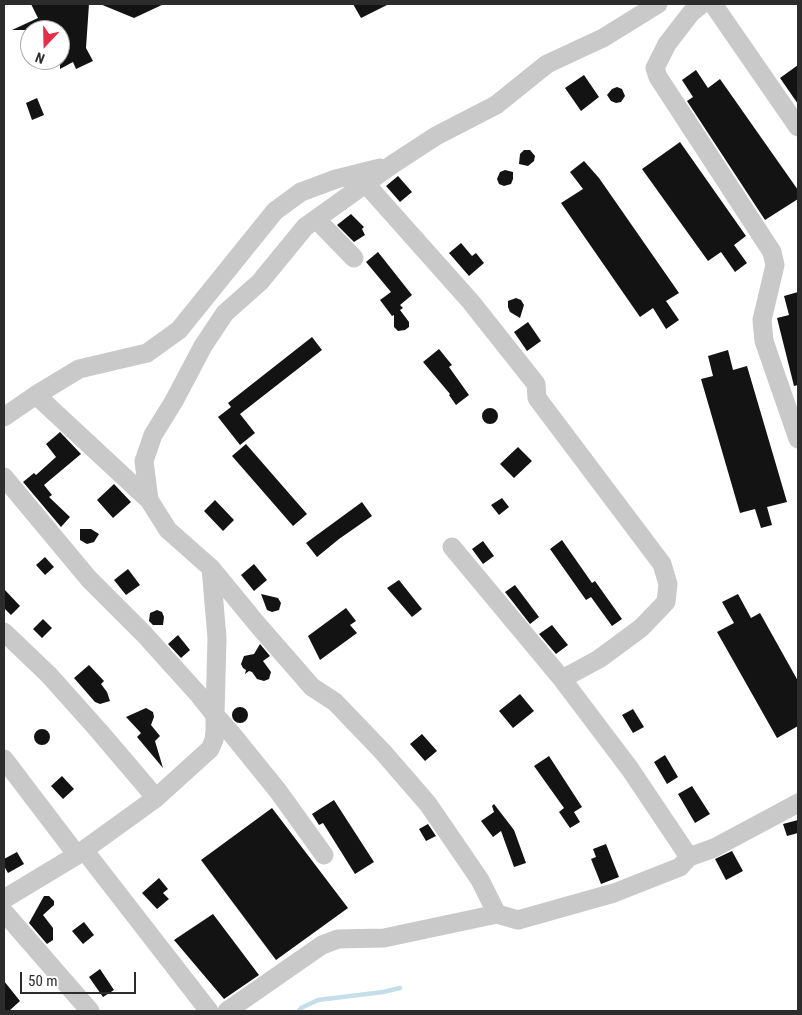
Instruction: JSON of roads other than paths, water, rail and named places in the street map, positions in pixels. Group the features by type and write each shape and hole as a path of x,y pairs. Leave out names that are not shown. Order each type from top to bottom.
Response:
{"street":[{"path":"148,500 144,461 153,435 174,401 203,346 224,313 260,282 305,227 393,164 436,136 496,105 547,64 603,38 658,4"},
{"path":"702,4 691,13 667,44 655,68 658,77 772,252 775,265 762,320 764,341 798,439"},
{"path":"713,4 798,127"},
{"path":"4,417 36,395 79,370 147,353 179,330 275,211 301,192 336,179 393,164"},
{"path":"365,184 471,302 536,384 537,398 662,564 668,584 666,602 634,633 599,659 562,679"},
{"path":"316,219 354,258"},
{"path":"36,395 148,500 168,530 211,568 312,687 335,702 382,751 428,804 480,880 497,914"},
{"path":"4,476 89,580 144,634 199,695 278,791 324,855"},
{"path":"452,547 562,679 630,769 689,857"},
{"path":"4,899 81,852 156,798 210,749 214,740 217,638 211,568"},
{"path":"4,632 49,675 156,798"},
{"path":"4,759 209,1011"},
{"path":"227,1011 322,945 338,939 384,938 497,914 518,920 614,893 680,867 689,857 714,848 798,803"},
{"path":"4,912 90,1011"}],"waterway":[{"path":"299,1011 301,1008 318,1000 400,988"}]}
